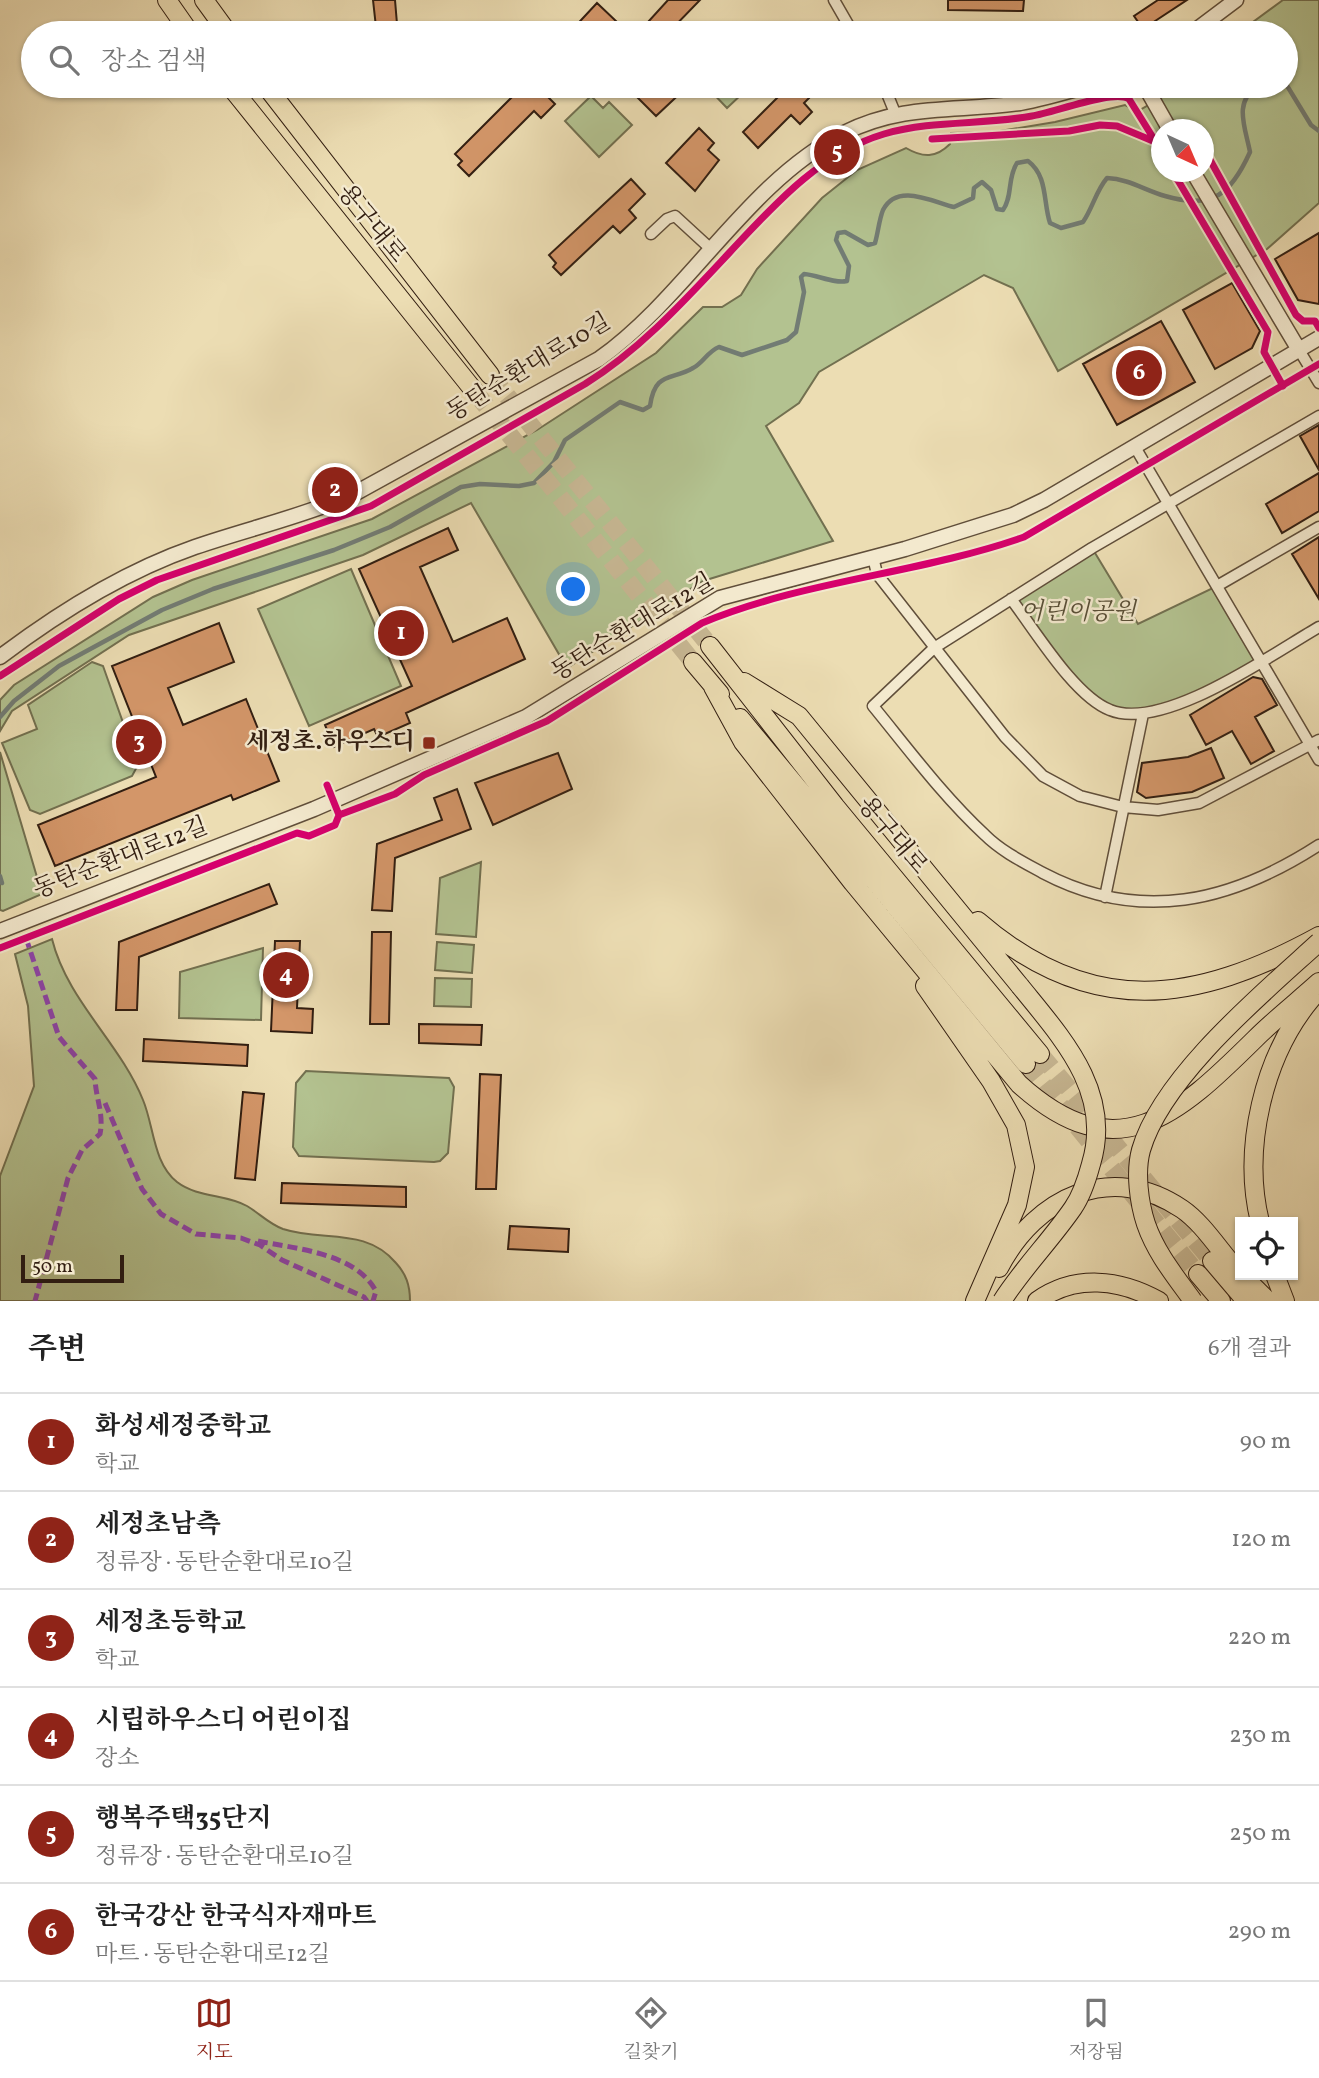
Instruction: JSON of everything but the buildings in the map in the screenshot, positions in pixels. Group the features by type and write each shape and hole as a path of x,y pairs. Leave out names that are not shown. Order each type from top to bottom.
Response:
{"highway":[{"path":"166,0 181,21"},
{"path":"204,0 219,21"},
{"name":"용구대로","path":"240,98 475,392"},
{"name":"용구대로","path":"275,98 490,375"},
{"name":"용구대로","path":"693,662 1033,1059 710,646"},
{"path":"734,675 799,716 1020,986 1080,1065 1092,1092 1097,1120 1097,1145 1074,1206 1002,1301"},
{"path":"713,687 743,742 853,883 1019,1084 1042,1105 1067,1120 1094,1127 1142,1125 1159,1120 1182,1106 1319,982"},
{"path":"853,883 991,1082 1016,1125 1025,1167 1017,1205 975,1301"},
{"path":"941,889 996,937 1035,962 1070,979 1112,990 1165,991 1217,983 1319,939"},
{"path":"1193,1301 1160,1256 1146,1223 1141,1201 1141,1152 1155,1116 1178,1083 1259,997 1319,939"},
{"path":"1259,1217 1255,1202 1255,1149 1262,1102 1284,1042 1303,1009 1319,990"},
{"path":"984,1301 1007,1253 1027,1228 1056,1203 1082,1191 1110,1185 1142,1189 1185,1211 1235,1267"},
{"path":"1212,1261 1246,1301"},
{"path":"1198,1274 1221,1301"},
{"path":"1247,1280 1268,1301"},
{"path":"1277,1280 1285,1301"},
{"path":"1037,1301 1065,1286 1106,1282 1135,1287 1159,1301"}],"street":[{"path":"834,0 846,21"},
{"path":"1208,21 1236,0"},
{"path":"889,98 895,113"},
{"name":"동탄순환대로10길","path":"0,657 120,581 193,548 317,509 352,495 598,359 634,331 796,165 844,133 895,113 1021,103 1040,98"},
{"path":"1152,98 1164,119"},
{"path":"1200,182 1319,383"},
{"path":"651,234 667,219 675,216 712,250"},
{"name":"동탄순환대로12길","path":"0,931 314,809 526,717 720,598 873,557 1013,514 1135,447 1319,338"},
{"path":"1319,416 1169,503 934,648 873,706 942,790 986,837 1018,859 1062,883 1105,897 1141,903 1178,902 1217,893 1296,859 1319,845"},
{"path":"1135,447 1261,660 1315,742 1319,760"},
{"path":"1217,586 1319,527"},
{"path":"873,557 877,574 1005,737 1043,776 1080,796 1123,807 1158,810 1199,803 1315,742"},
{"path":"1011,599 1091,698 1111,711 1143,715 1170,709 1319,627"},
{"path":"1105,897 1143,715"}],"green space":[{"path":"1283,0 1319,0 1319,203 1267,249 1058,371 1013,288 984,275 819,372 799,403 766,426 833,541 703,581 567,668 471,503 363,555 129,635 12,711 0,731 0,700 14,685 153,597 192,580 372,519 537,430 656,353 703,307 722,307 741,295 757,269 822,198 857,170 906,148 924,155 940,152 950,144 951,133 994,132 1055,122 1125,105 1138,111 1160,98 1298,98 1298,21 1254,21"},
{"path":"589,98 593,98 603,108 609,102 632,125 599,157 565,121"},
{"path":"717,98 738,98 727,108"},
{"name":"어린이공원","path":"1092,548 1138,624 1217,586 1261,660 1170,709 1111,711 1091,698 1011,599"},
{"path":"351,569 401,686 309,726 258,609"},
{"path":"92,662 103,666 138,765 132,776 40,814 30,810 2,743 37,729 28,705"},
{"path":"0,752 42,894 3,911 0,910"},
{"path":"481,862 476,937 436,934 440,878"},
{"path":"52,939 69,982 133,1079 147,1110 159,1155 169,1174 177,1182 194,1191 239,1202 283,1229 343,1237 371,1244 384,1252 402,1271 408,1285 410,1301 0,1301 0,1176 34,1086 28,1006 15,954"},
{"path":"437,942 474,945 472,973 435,970"},
{"path":"263,948 261,1020 179,1018 180,972"},
{"path":"435,978 472,979 471,1007 434,1006"},
{"path":"306,1071 449,1078 454,1087 448,1153 440,1161 434,1162 299,1156 293,1147 296,1083"}],"waterway":[{"path":"0,717 14,701 59,666 162,610 213,589 334,550 390,527 461,487 480,484 519,486 534,483 554,462 565,440 620,402 643,410 650,406 652,395 660,382 693,368 719,347 742,355 787,340 796,332 804,292 801,277 804,274 847,281 849,266 836,240 838,233 845,232 868,245 875,243 883,210 897,197 916,196 954,207 973,198 974,188 982,182 991,190 997,209 1003,210 1017,163 1028,161 1042,182 1050,223 1061,228 1083,222 1107,178 1122,180 1157,194 1182,200 1196,201 1218,195 1235,179 1250,152 1243,115 1247,98"},
{"path":"1295,98 1311,125 1319,131"},
{"path":"0,876 2,883"}],"tunnel":[{"path":"490,375 710,646"},
{"path":"475,392 693,662"},
{"path":"1040,1054 1212,1261"},
{"path":"1026,1064 1198,1274"}],"marked path":[{"path":"26,938 59,1037 95,1079 101,1120 100,1134 82,1150 68,1178 35,1301"},
{"path":"105,1103 142,1189 161,1214 196,1234 241,1238 260,1245 282,1260 364,1297 367,1301"},
{"path":"258,1241 307,1250 354,1268 376,1291 373,1301"}],"cycle path":[{"path":"0,676 119,599 157,580 371,506 585,384 625,355 662,323 781,199 839,154 884,134 902,130 1014,119 1104,98"},
{"path":"1125,98 1129,99 1151,134"},
{"path":"932,139 1069,131 1100,125 1117,126 1151,140"},
{"path":"1214,167 1296,315 1303,321 1315,321 1319,328"},
{"path":"1179,182 1268,332 1264,352 1283,386"},
{"path":"339,815 395,794 424,775 547,721 702,623 781,597 944,560 1024,537 1319,364"},
{"path":"0,948 297,833 309,836 335,825 339,815 327,785"}],"place":[{"name":"행복주택35단지","path":"837,152"},
{"name":"한국강산 한국식자재마트","path":"1139,373"},
{"name":"세정초남측","path":"335,490"},
{"name":"화성세정중학교","path":"401,633"},
{"name":"세정초등학교","path":"139,742"},
{"name":"세정초.하우스디","path":"429,743"},
{"name":"시립하우스디 어린이집","path":"286,975"}]}
